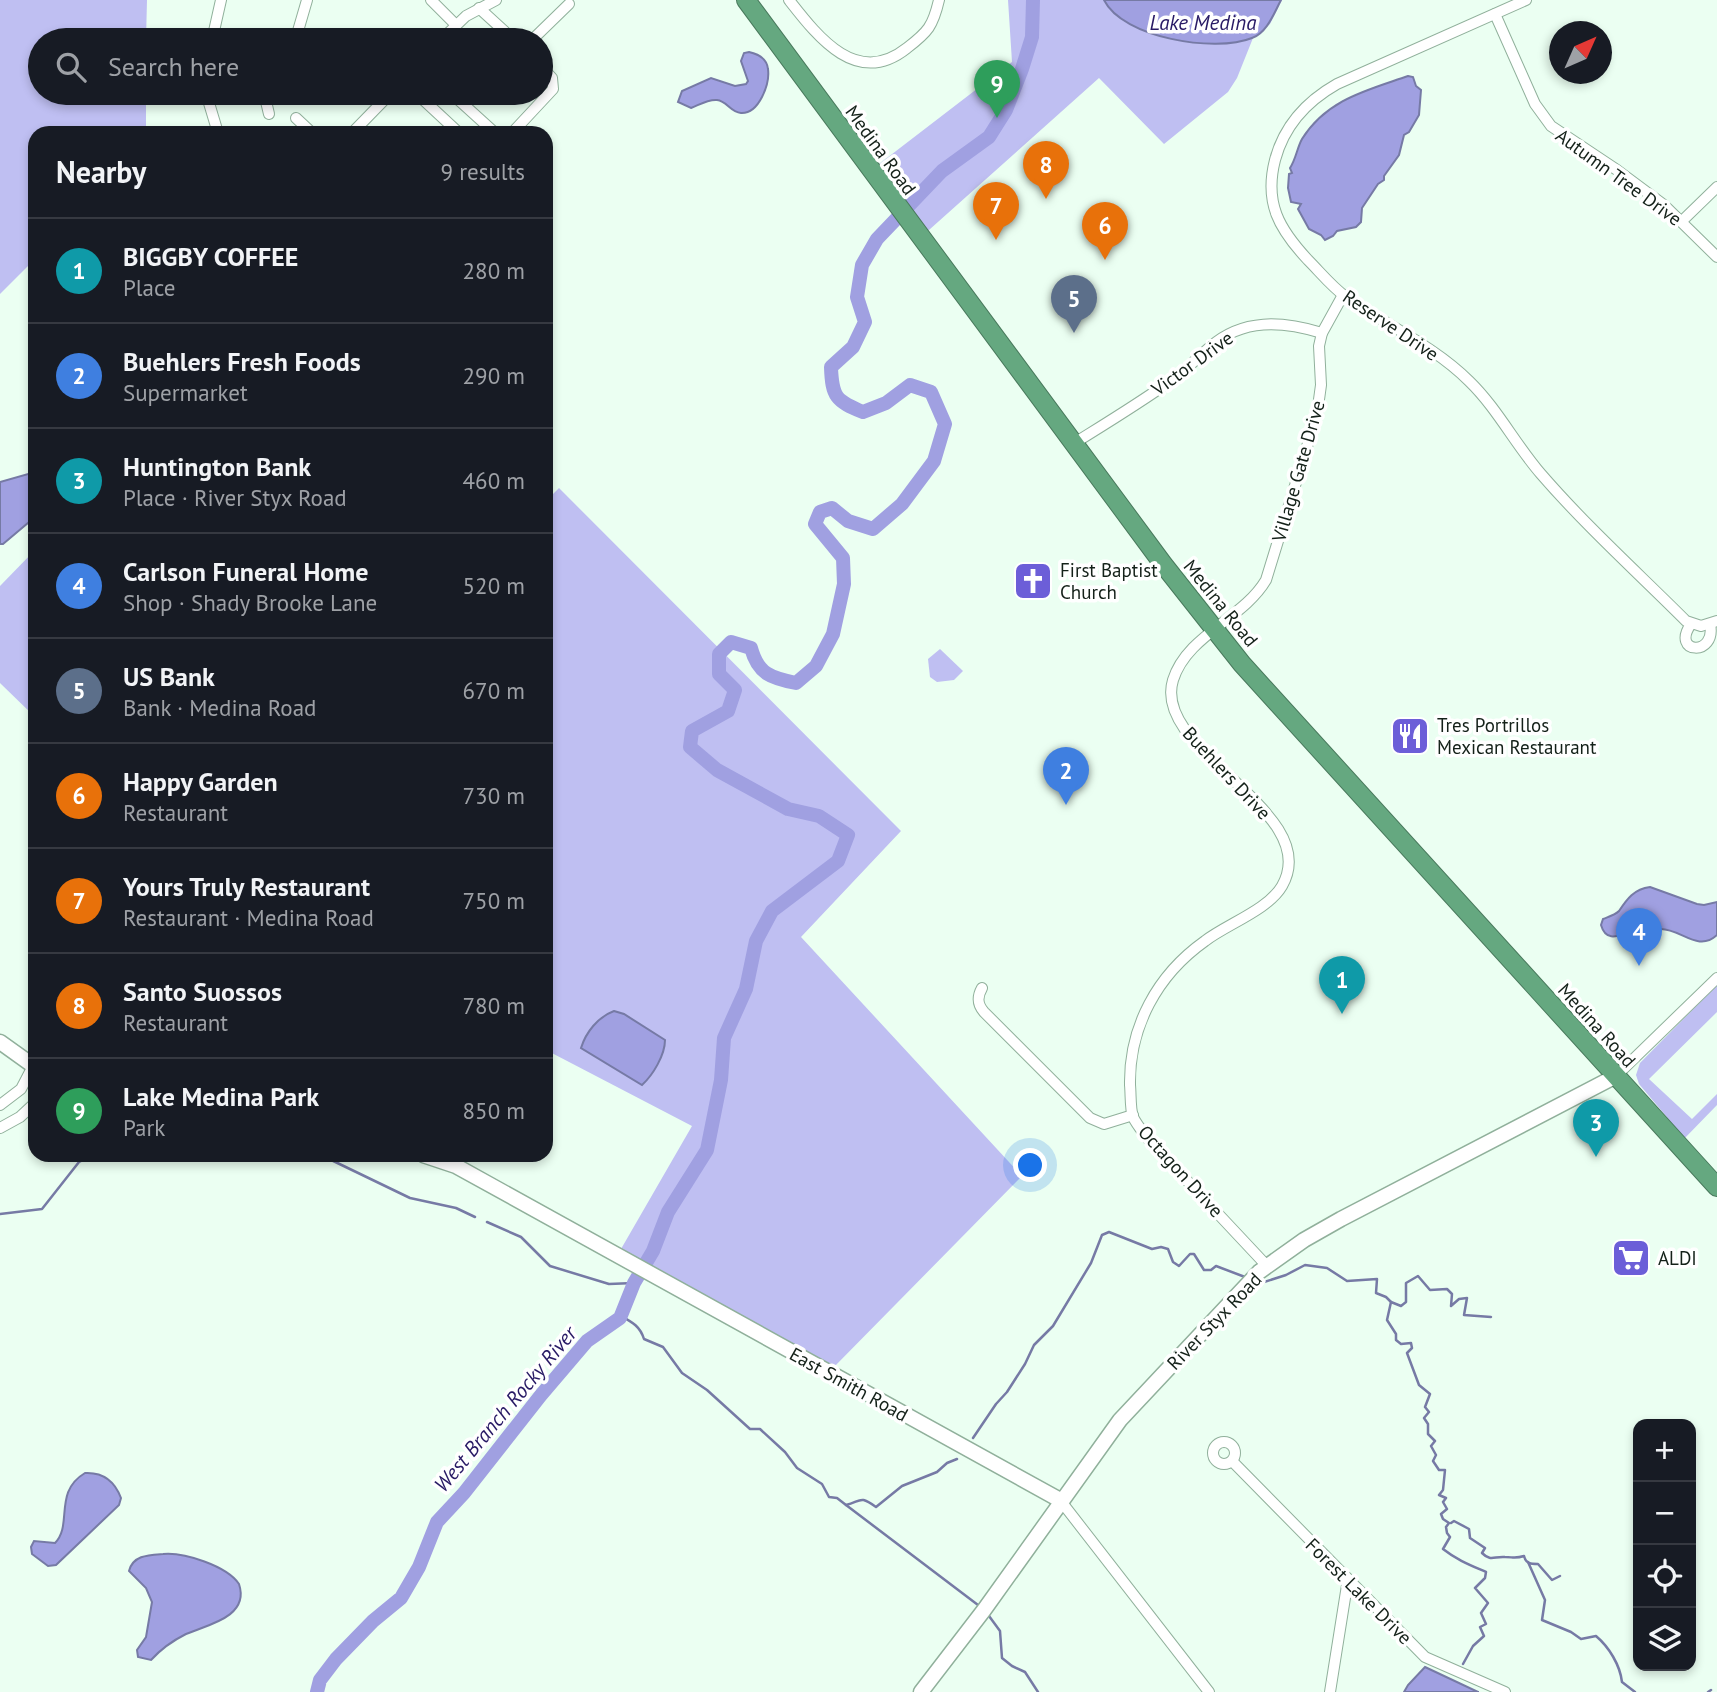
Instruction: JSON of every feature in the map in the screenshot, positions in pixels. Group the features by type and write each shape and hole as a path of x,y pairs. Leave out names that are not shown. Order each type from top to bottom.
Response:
{"highway":[{"name":"Medina Road","path":"746,0 915,232 1215,630 1270,696 1717,1187"}],"street":[{"path":"215,28 221,0"},
{"path":"300,28 307,0"},
{"path":"431,0 456,25"},
{"path":"453,28 496,0"},
{"path":"789,0 819,37 838,53 860,62 882,62 898,56 920,38 934,21 939,0"},
{"name":"Reserve Drive","path":"1526,0 1325,91 1304,108 1286,132 1277,154 1272,178 1276,218 1290,241 1343,295 1442,359 1468,380 1557,492 1691,624"},
{"path":"544,28 569,4"},
{"path":"480,8 501,28"},
{"name":"Autumn Tree Drive","path":"1495,14 1535,104 1551,126 1634,182 1682,221 1717,257"},
{"path":"210,105 216,126"},
{"path":"267,105 269,114"},
{"path":"359,126 379,105"},
{"path":"429,105 451,126"},
{"path":"465,105 487,126"},
{"path":"519,126 539,105"},
{"path":"296,118 305,126"},
{"path":"1682,221 1717,187"},
{"name":"Village Gate Drive","path":"1215,630 1251,601 1260,591 1270,570 1317,414 1321,385 1319,346 1322,332 1343,295"},
{"name":"Victor Drive","path":"1073,444 1168,383 1212,345 1236,330 1262,323 1276,323 1322,332"},
{"path":"1691,624 1711,624 1713,639 1708,646 1700,649 1692,646 1687,638 1691,624"},
{"name":"Buehlers Drive","path":"1133,1115 1130,1061 1137,1031 1160,985 1181,960 1204,941 1267,902 1282,886 1289,865 1285,841 1278,828 1189,734 1177,717 1172,697 1172,682 1178,667 1188,653 1215,630"},
{"path":"1616,1076 1717,978"},
{"name":"Octagon Drive","path":"982,988 978,1002 984,1012 1090,1118 1104,1124 1133,1115 1148,1139 1268,1266"},
{"path":"0,1042 28,1063"},
{"name":"River Styx Road","path":"921,1692 984,1610 1060,1500 1120,1420 1205,1328 1268,1266 1304,1240 1341,1219 1616,1076"},
{"path":"0,1105 21,1089 28,1077"},
{"path":"0,1128 28,1110"},
{"name":"East Smith Road","path":"444,1162 456,1166 1060,1500 1209,1692"},
{"name":"Forest Lake Drive","path":"1232,1461 1425,1657 1505,1692"},
{"path":"1329,1692 1348,1580"}],"shaded area":[{"path":"0,0 147,0 146,28 28,28 28,105 146,105 146,126 28,126 28,266 0,294"},
{"path":"1008,0 1282,0 1270,24 1253,38 1237,78 1228,92 1164,144 1099,78 920,238 870,171 1012,62"},
{"path":"559,488 901,831 801,937 1022,1176 833,1368 621,1249 692,1126 553,1054 553,494"},
{"path":"28,557 28,710 0,683 0,586"},
{"path":"940,649 963,671 954,680 937,682 930,677 928,659"},
{"path":"1717,985 1717,1012 1649,1079 1692,1119 1717,1094 1717,1105 1682,1141 1666,1116 1639,1084 1636,1075 1640,1063"}],"water":[{"name":"Lake Medina","path":"1104,0 1281,0 1262,32 1252,38 1216,44 1194,43 1149,33 1114,13"},
{"path":"744,53 762,57 768,69 765,90 753,109 737,112 717,100 691,108 678,102 682,91 711,78 735,86 746,84 748,81 741,61"},
{"path":"1408,76 1413,77 1416,86 1421,90 1419,115 1409,132 1404,135 1399,155 1362,208 1361,222 1356,227 1337,231 1325,240 1309,229 1298,209 1301,204 1291,202 1288,188 1289,174 1292,173 1290,168 1302,139 1323,114 1336,105"},
{"path":"28,474 28,523 3,544 0,544 0,482"},
{"path":"1650,887 1697,904 1717,902 1717,935 1703,942 1660,929 1607,935 1601,925 1603,919 1617,912 1635,892"},
{"path":"614,1011 624,1014 665,1040 658,1064 642,1085 581,1048 593,1026"},
{"path":"85,1473 98,1474 112,1483 121,1498 119,1505 56,1565 48,1566 32,1554 31,1547 34,1541 55,1543 63,1527 69,1489"},
{"path":"163,1554 193,1558 225,1571 239,1584 241,1595 233,1612 215,1623 186,1634 151,1660 138,1657 137,1650 146,1637 152,1602 146,1588 129,1571 138,1559"},
{"path":"1425,1667 1478,1692 1404,1692"}],"waterway":[{"name":"West Branch Rocky River","path":"317,1692 320,1680 336,1659 373,1621 401,1598 419,1567 437,1522 464,1493 587,1341 620,1318 634,1283 653,1251 668,1212 707,1150 721,1080 724,1038 746,989 756,941 772,911 838,861 848,835 819,816 788,809 717,770 690,747 692,731 728,711 735,690 719,674 719,654 731,642 751,648 757,664 779,679 796,683 816,666 833,634 844,584 843,558 815,524 820,512 832,508 848,521 873,529 902,504 934,461 945,424 931,392 910,385 886,403 863,412 837,397 831,367 853,347 865,322 857,297 862,265 877,239 942,171 989,137 1006,110 1032,37 1033,0"},
{"path":"0,1214 42,1209 79,1162"},
{"path":"335,1162 410,1198 456,1208 475,1217"},
{"path":"487,1222 521,1237 550,1266 609,1284 634,1283"},
{"path":"973,1438 1007,1392 1034,1345 1053,1326 1091,1263 1102,1235 1109,1232 1152,1249 1168,1249 1173,1262 1179,1266 1190,1254 1194,1254 1204,1270 1211,1270 1216,1266 1245,1277"},
{"path":"1258,1284 1286,1275 1305,1265 1327,1268 1347,1281 1377,1279 1376,1293 1391,1302 1387,1320 1396,1334 1396,1340 1401,1344 1411,1343 1412,1348 1407,1353 1419,1385 1430,1394 1425,1407 1429,1412 1424,1418 1428,1424 1428,1434 1435,1441 1431,1446 1436,1455 1433,1461 1439,1470 1445,1470 1443,1490 1439,1495 1446,1498 1443,1502 1447,1509 1441,1514 1449,1523 1446,1527 1450,1537 1443,1549 1486,1572 1485,1578 1475,1588 1488,1603 1481,1613 1486,1624 1480,1627 1484,1636 1473,1646 1463,1664"},
{"path":"1391,1302 1401,1306 1406,1302 1406,1283 1418,1276 1430,1290 1447,1289 1452,1294 1451,1306 1459,1299 1467,1298 1464,1315 1491,1317"},
{"path":"621,1316 632,1322 644,1339 663,1347 682,1373 707,1390 750,1429 760,1429 785,1452 797,1468 822,1484 829,1497 837,1498 846,1505 863,1500 876,1507 902,1486 937,1472 957,1459"},
{"path":"846,1505 978,1605"},
{"path":"1451,1523 1454,1521 1469,1529 1470,1538 1485,1548 1482,1553 1488,1557 1524,1556 1529,1563 1538,1564 1552,1580 1560,1576"},
{"path":"1528,1562 1545,1600 1542,1620 1581,1639 1596,1636 1613,1657 1622,1682 1635,1692"},
{"path":"989,1616 1000,1631 1002,1658 1025,1672 1038,1692"}],"place":[{"name":"Lake Medina Park","path":"997,118"},
{"name":"Santo Suossos","path":"1046,199"},
{"name":"Yours Truly Restaurant","path":"996,240"},
{"name":"Happy Garden","path":"1105,260"},
{"name":"US Bank","path":"1074,333"},
{"name":"First Baptist Church","path":"1033,581"},
{"name":"Tres Portrillos Mexican Restaurant","path":"1410,736"},
{"name":"Buehlers Fresh Foods","path":"1066,805"},
{"name":"Carlson Funeral Home","path":"1639,966"},
{"name":"BIGGBY COFFEE","path":"1342,1014"},
{"name":"Huntington Bank","path":"1596,1157"},
{"name":"ALDI","path":"1631,1258"}]}
